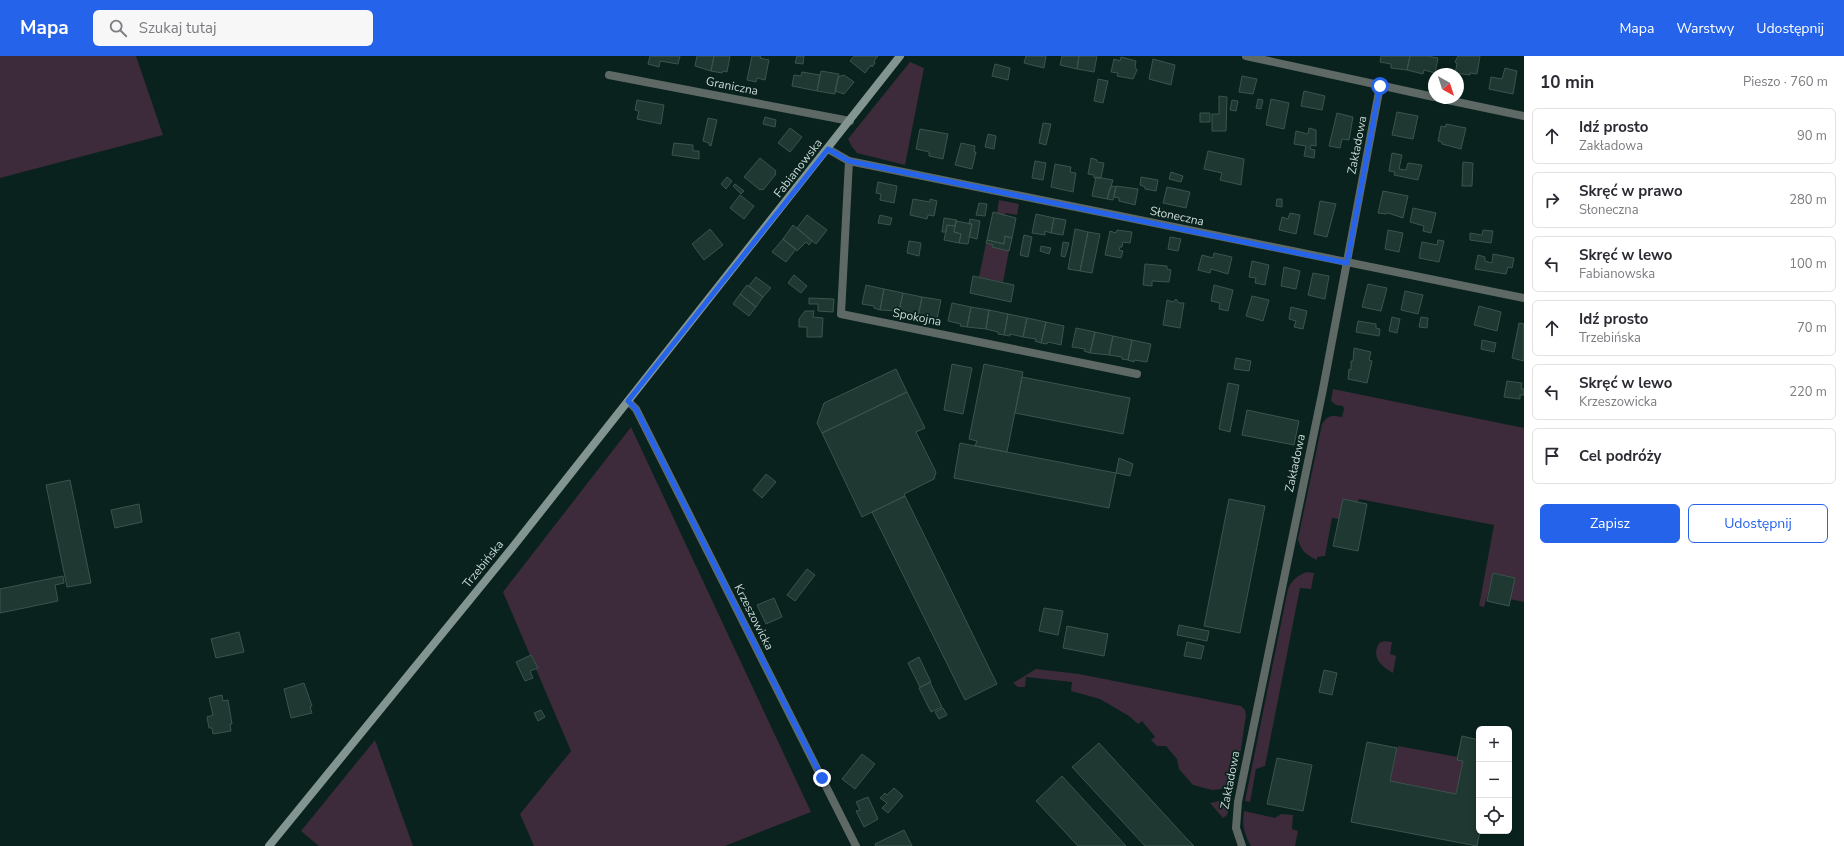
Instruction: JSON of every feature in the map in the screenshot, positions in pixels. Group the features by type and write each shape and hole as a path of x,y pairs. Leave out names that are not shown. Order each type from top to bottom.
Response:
{"street":[{"name":"Fabianowska","path":"713,294 900,56"},
{"path":"1246,56 1428,96"},
{"name":"Graniczna","path":"609,75 850,121"},
{"name":"Zakładowa","path":"1241,845 1235,821 1238,802 1323,389 1380,86"},
{"path":"1464,103 1524,116"},
{"name":"Słoneczna","path":"828,149 849,161 1524,298"},
{"name":"Spokojna","path":"849,161 841,314 1137,374"},
{"name":"Trzebińska","path":"269,846 512,548 713,294"},
{"name":"Krzeszowicka","path":"628,401 636,409 856,846"}],"shaded area":[{"path":"0,56 136,56 163,135 0,178"},
{"path":"910,62 924,68 905,165 857,153 848,139"},
{"path":"999,200 1019,204 1017,215 997,213"},
{"path":"986,243 993,245 992,247 1009,251 1003,282 979,277"},
{"path":"1333,389 1524,428 1524,602 1510,599 1515,578 1494,573 1484,607 1479,606 1494,525 1359,499 1358,502 1343,499 1339,519 1332,518 1325,556 1317,557 1317,560 1304,552 1298,539 1322,424 1330,416 1342,417 1344,409 1343,406 1336,405 1331,401"},
{"path":"631,427 811,812 725,846 534,846 520,814 571,751 503,592"},
{"path":"1307,572 1314,573 1311,589 1300,588 1265,766 1256,769 1250,802 1245,801 1288,589 1296,578"},
{"path":"1384,641 1392,642 1390,654 1396,656 1393,673 1378,661 1376,653 1377,648 1379,643"},
{"path":"1036,669 1079,674 1241,706 1245,710 1246,715 1238,769 1231,780 1221,789 1212,790 1193,785 1179,769 1177,759 1166,746 1157,746 1151,740 1155,737 1142,721 1138,724 1129,716 1100,699 1071,691 1072,682 1026,677 1025,687 1018,687 1013,683"},
{"path":"375,740 413,846 319,846 301,831"},
{"path":"1398,746 1458,757 1457,760 1463,761 1456,794 1390,781"},
{"path":"1232,798 1227,815 1223,818 1210,803"},
{"path":"1244,811 1275,818 1281,814 1293,815 1292,829 1298,831 1295,846 1251,846 1244,829"}],"building":[{"path":"650,56 680,56 678,64 660,61 659,67 648,64"},
{"path":"697,56 714,56 711,71 695,66"},
{"path":"714,56 730,56 727,72 723,71 722,73 711,71"},
{"path":"752,56 761,56 760,58 769,60 765,80 757,78 756,82 747,80"},
{"path":"797,56 804,56 803,64 795,63"},
{"path":"854,56 878,56 872,67 871,65 865,73 850,61"},
{"path":"1026,56 1046,56 1044,68 1024,63"},
{"path":"1062,56 1079,56 1077,69 1060,65"},
{"path":"1079,56 1097,56 1094,72 1077,69"},
{"path":"1381,56 1410,56 1407,70 1391,68 1391,64 1380,62"},
{"path":"1410,56 1427,56 1438,58 1436,68 1428,68 1428,71 1424,70 1423,74 1407,70"},
{"path":"1458,56 1480,56 1477,74 1464,74 1464,68 1456,68 1457,64 1455,62"},
{"path":"1121,57 1136,61 1135,67 1137,70 1133,79 1117,76 1118,73 1111,72 1114,59 1120,61"},
{"path":"1153,59 1175,65 1171,85 1149,79"},
{"path":"995,64 1010,68 1008,80 992,76"},
{"path":"1505,68 1517,71 1513,94 1489,89 1491,77 1502,79"},
{"path":"821,71 839,74 835,94 817,91"},
{"path":"802,72 820,75 817,91 792,86 794,75 801,76"},
{"path":"844,75 854,82 844,94 835,91 838,77"},
{"path":"1242,76 1257,79 1253,94 1239,92"},
{"path":"1098,79 1108,81 1103,103 1094,101"},
{"path":"1304,91 1325,96 1322,110 1301,106"},
{"path":"1219,96 1227,97 1226,131 1212,131 1212,114 1219,114"},
{"path":"1258,99 1263,100 1261,109 1256,108"},
{"path":"1271,99 1289,103 1284,129 1266,125"},
{"path":"637,100 664,105 661,124 637,119 639,111 635,110"},
{"path":"1232,100 1238,101 1236,111 1230,110"},
{"path":"1397,112 1418,116 1413,139 1392,135"},
{"path":"1200,113 1210,113 1210,122 1200,122"},
{"path":"1337,113 1353,117 1349,140 1342,139 1340,148 1329,146"},
{"path":"765,117 776,120 775,127 763,124"},
{"path":"708,118 717,120 711,146 709,143 703,141"},
{"path":"1043,123 1051,124 1046,145 1039,143"},
{"path":"1446,124 1466,128 1461,149 1442,144 1442,142 1438,141 1441,126 1446,127"},
{"path":"790,128 802,137 790,152 778,143"},
{"path":"1309,128 1316,130 1316,146 1311,145 1310,149 1315,150 1314,158 1304,156 1306,146 1294,144 1296,131 1308,134"},
{"path":"920,129 948,134 943,159 929,156 929,152 916,149"},
{"path":"988,134 996,136 994,149 985,147"},
{"path":"674,143 693,145 693,151 699,151 699,159 672,155"},
{"path":"961,143 975,146 974,152 976,152 972,169 955,165"},
{"path":"1208,151 1244,159 1241,185 1220,180 1222,173 1204,169"},
{"path":"1392,153 1402,155 1399,169 1406,170 1408,163 1422,165 1418,180 1394,175 1395,172 1389,171"},
{"path":"760,158 776,171 776,174 763,190 760,190 744,177"},
{"path":"1091,158 1097,160 1097,162 1104,163 1101,178 1094,178 1094,175 1088,174"},
{"path":"1035,161 1046,163 1043,180 1032,178"},
{"path":"1463,162 1473,163 1472,186 1462,186"},
{"path":"1055,164 1071,167 1070,172 1076,173 1073,192 1051,187"},
{"path":"1171,172 1183,176 1181,182 1169,179"},
{"path":"727,177 732,181 726,189 721,184"},
{"path":"1096,177 1113,180 1107,199 1092,196"},
{"path":"1141,177 1158,180 1156,191 1145,189 1145,187 1140,185"},
{"path":"878,182 897,186 894,203 880,200 881,194 876,193"},
{"path":"735,184 744,191 741,194 733,186"},
{"path":"1112,186 1116,187 1113,200 1107,199"},
{"path":"1116,186 1138,189 1135,205 1119,201 1119,198 1114,197"},
{"path":"1167,187 1190,192 1186,208 1163,203"},
{"path":"1383,191 1408,196 1403,218 1388,213 1378,213"},
{"path":"740,195 754,206 744,219 730,208"},
{"path":"913,199 930,202 930,199 937,201 934,216 928,215 927,219 910,215"},
{"path":"1277,199 1282,199 1282,207 1276,206"},
{"path":"1320,201 1336,204 1327,237 1314,234"},
{"path":"979,203 987,204 985,216 976,215"},
{"path":"1413,208 1436,213 1431,233 1423,231 1424,226 1410,222"},
{"path":"993,212 1016,218 1012,238 1005,236 1004,244 987,240"},
{"path":"1290,213 1300,215 1296,234 1279,230 1282,217 1288,219"},
{"path":"1036,214 1054,218 1051,233 1045,231 1045,235 1032,233"},
{"path":"807,215 827,230 816,244 797,228"},
{"path":"880,215 892,218 890,225 878,223"},
{"path":"944,218 957,220 955,226 947,225 946,232 942,232"},
{"path":"1054,218 1066,220 1063,235 1051,233"},
{"path":"970,219 980,221 977,239 969,237 972,224 969,224"},
{"path":"956,221 972,224 968,244 959,243 961,234 954,232"},
{"path":"793,225 812,241 809,245 806,242 797,251 783,239"},
{"path":"947,225 955,226 954,232 961,234 959,243 944,240"},
{"path":"710,229 723,245 704,260 692,244"},
{"path":"1075,229 1088,232 1080,271 1068,269"},
{"path":"1117,230 1132,232 1130,243 1123,242 1122,247 1120,247 1119,250 1123,251 1121,258 1105,255 1110,231 1116,233"},
{"path":"1388,230 1403,233 1399,252 1385,249"},
{"path":"1483,230 1493,231 1491,243 1470,240 1470,233 1482,235"},
{"path":"1088,232 1100,234 1092,273 1080,271"},
{"path":"1024,235 1032,237 1028,257 1020,255"},
{"path":"1005,236 1012,238 1009,251 992,247 993,245 986,243 987,240 1004,244"},
{"path":"1170,237 1181,239 1178,251 1168,249"},
{"path":"783,239 796,249 786,262 772,252"},
{"path":"1438,240 1444,241 1439,262 1419,258 1422,242 1437,245"},
{"path":"909,241 921,243 919,256 907,253"},
{"path":"1063,242 1069,243 1065,257 1061,256"},
{"path":"1041,246 1051,248 1049,254 1040,251"},
{"path":"1214,253 1232,257 1228,274 1211,269 1210,273 1198,270 1202,255 1213,258"},
{"path":"1493,254 1514,258 1512,268 1508,267 1506,274 1475,269 1478,255 1485,257 1485,261 1492,263"},
{"path":"1252,261 1269,265 1265,285 1255,283 1256,278 1249,277"},
{"path":"1145,264 1167,266 1167,269 1171,270 1169,282 1152,281 1152,286 1143,285"},
{"path":"1284,267 1300,271 1296,289 1281,286"},
{"path":"1313,273 1329,276 1325,299 1308,295"},
{"path":"794,275 807,286 801,293 788,283"},
{"path":"973,276 1014,285 1011,302 970,293"},
{"path":"756,277 771,288 763,297 749,286"},
{"path":"1368,284 1387,288 1381,311 1362,307"},
{"path":"747,285 763,297 756,307 740,294"},
{"path":"866,285 884,289 880,310 874,308 874,306 862,304"},
{"path":"1214,285 1233,290 1228,311 1219,309 1220,303 1211,301"},
{"path":"884,289 903,293 899,311 880,310"},
{"path":"1405,291 1423,295 1418,314 1401,310"},
{"path":"903,293 922,297 918,317 899,311"},
{"path":"740,294 756,307 749,316 733,304"},
{"path":"1252,296 1269,300 1263,321 1246,316"},
{"path":"922,297 941,300 937,319 924,316 924,318 918,317"},
{"path":"809,298 834,299 833,312 818,311 818,304 809,304"},
{"path":"1176,299 1179,303 1184,303 1180,328 1163,325 1167,300 1173,302"},
{"path":"952,303 971,307 967,327 948,321"},
{"path":"1479,306 1501,312 1497,331 1474,325"},
{"path":"971,307 989,310 986,329 967,327"},
{"path":"1291,307 1307,311 1303,329 1294,327 1296,321 1289,319"},
{"path":"989,310 1008,314 1004,335 986,329"},
{"path":"805,311 814,311 813,317 823,318 822,337 807,337 807,327 799,327 799,319"},
{"path":"1008,314 1027,318 1023,337 1010,334 1010,336 1004,335"},
{"path":"1392,317 1400,319 1397,333 1389,331"},
{"path":"1421,317 1428,318 1427,328 1419,327"},
{"path":"1027,318 1046,322 1041,343 1035,341 1036,339 1023,337"},
{"path":"1358,321 1376,324 1376,328 1380,329 1379,336 1356,332"},
{"path":"1046,322 1064,326 1061,345 1048,342 1047,344 1041,343"},
{"path":"1519,323 1524,324 1524,361 1512,358"},
{"path":"1076,328 1095,332 1090,353 1084,351 1085,349 1072,347"},
{"path":"1095,332 1113,336 1109,355 1090,353"},
{"path":"1113,336 1132,340 1128,360 1122,359 1122,357 1109,355"},
{"path":"1132,340 1151,344 1147,362 1134,360 1134,362 1128,360"},
{"path":"1482,340 1496,343 1494,352 1481,349"},
{"path":"1354,348 1371,352 1369,360 1372,361 1367,383 1348,379 1349,369 1351,370 1351,361 1353,361"},
{"path":"1236,358 1251,361 1249,371 1234,369"},
{"path":"952,364 972,368 963,414 944,410"},
{"path":"984,364 1023,372 1007,452 975,446 977,441 969,439"},
{"path":"896,369 907,392 822,433 817,423 824,403"},
{"path":"1022,377 1130,398 1123,434 1015,413"},
{"path":"1507,381 1522,383 1521,389 1524,389 1524,395 1520,395 1520,399 1504,397"},
{"path":"1228,383 1239,385 1230,432 1219,429"},
{"path":"907,392 925,428 916,432 936,472 934,479 904,494 905,496 862,517 822,433"},
{"path":"1247,410 1299,421 1294,445 1242,435"},
{"path":"960,443 1116,473 1109,508 954,478"},
{"path":"1119,458 1133,464 1130,476 1116,473"},
{"path":"766,474 776,482 762,498 753,490"},
{"path":"70,480 91,583 67,587 46,485"},
{"path":"905,496 997,684 965,700 872,512"},
{"path":"1229,499 1265,506 1240,633 1204,626"},
{"path":"1343,499 1367,504 1358,551 1333,546"},
{"path":"139,504 142,522 115,528 111,510"},
{"path":"807,569 815,575 795,601 787,595"},
{"path":"1493,573 1515,578 1509,606 1487,601"},
{"path":"63,576 64,583 55,585 58,601 0,613 0,589"},
{"path":"774,598 782,617 766,624 757,605"},
{"path":"1044,608 1063,611 1058,635 1039,631"},
{"path":"1179,625 1209,631 1207,641 1177,635"},
{"path":"1067,626 1108,634 1104,656 1063,648"},
{"path":"239,632 244,652 216,658 211,639"},
{"path":"1187,642 1204,646 1201,659 1184,656"},
{"path":"531,655 538,668 530,671 533,678 525,681 516,662"},
{"path":"919,657 931,682 920,687 908,663"},
{"path":"1324,670 1337,673 1332,695 1319,692"},
{"path":"930,682 942,707 931,712 919,688"},
{"path":"304,683 312,706 310,707 312,713 291,718 284,689"},
{"path":"222,695 223,701 228,700 232,724 230,724 231,731 213,734 212,728 209,728 207,717 213,715 209,698"},
{"path":"943,708 947,715 939,719 935,712"},
{"path":"541,710 545,717 538,721 534,713"},
{"path":"1462,736 1476,739 1476,834 1479,834 1477,846 1351,822 1367,742 1397,748 1390,781 1456,794 1463,761 1457,760"},
{"path":"1099,743 1194,846 1145,846 1072,767"},
{"path":"862,754 875,764 855,789 842,779"},
{"path":"1277,758 1312,765 1303,811 1267,804"},
{"path":"1062,776 1126,846 1078,846 1036,801"},
{"path":"894,788 903,796 888,813 882,808 887,803 880,798 885,793 887,795"},
{"path":"868,797 878,819 864,827 856,811 860,810 856,802"},
{"path":"904,830 912,846 876,846 875,844"}],"route":[{"path":"822,778 636,409 628,401 828,149 849,161 1347,263 1380,86"}]}
